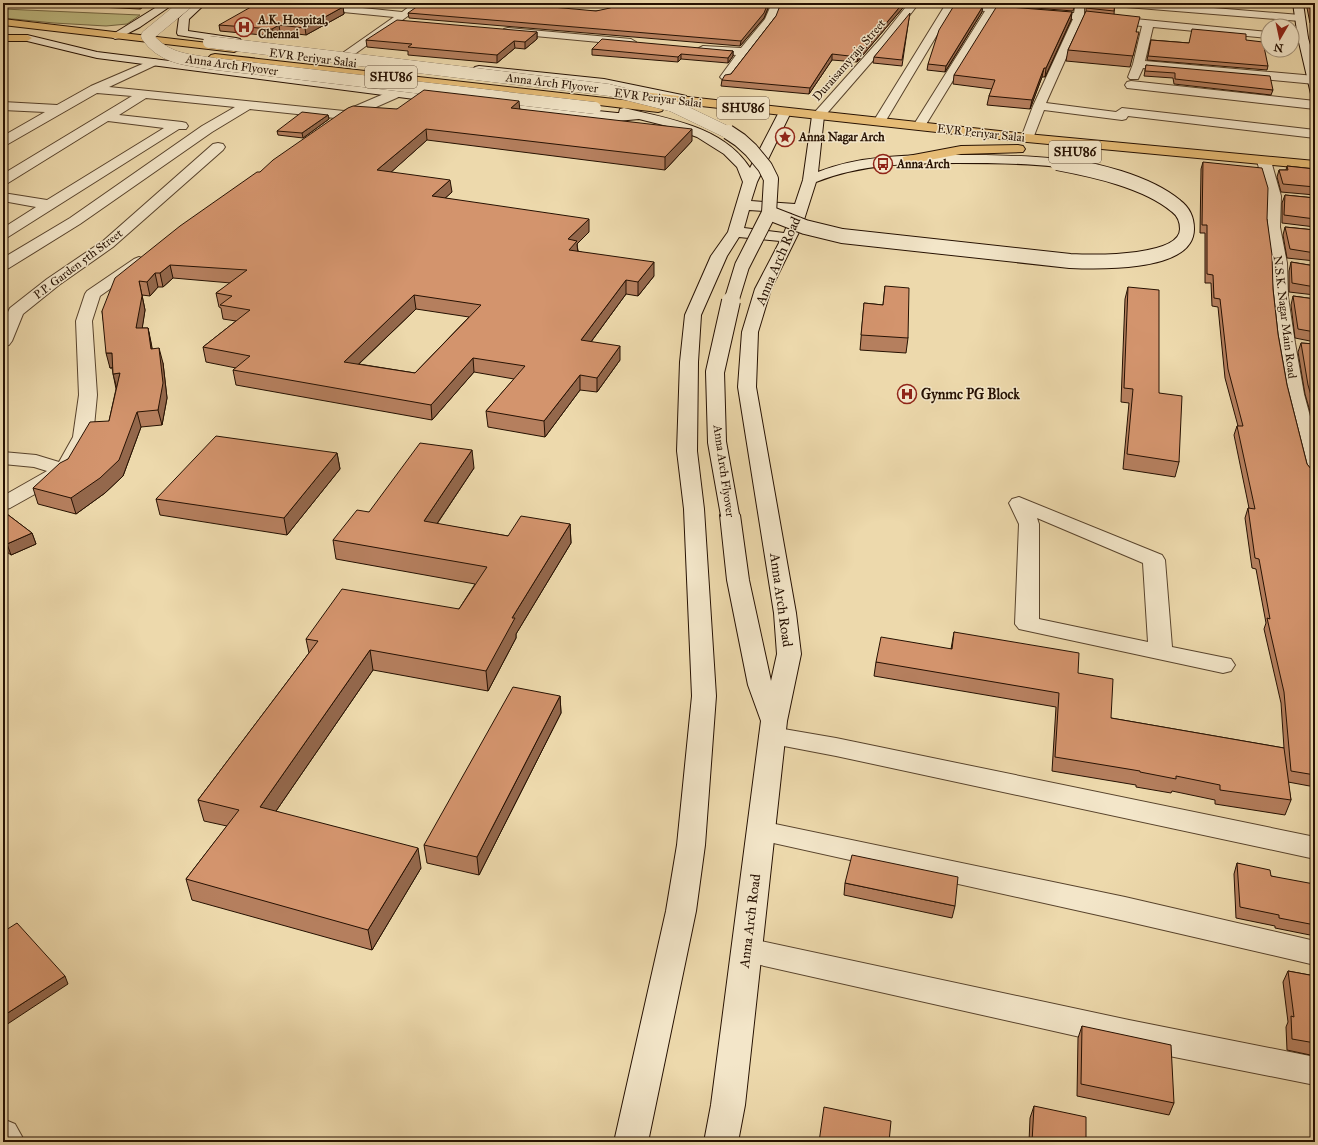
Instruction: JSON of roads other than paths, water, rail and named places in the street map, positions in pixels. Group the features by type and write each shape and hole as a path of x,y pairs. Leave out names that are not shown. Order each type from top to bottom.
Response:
{"main road":[{"name":"EVR Periyar Salai","path":"3,22 701,103 782,117 1037,148 1266,166 1315,165"},
{"name":"EVR Periyar Salai","path":"3,35 88,42 642,111 782,117"},
{"path":"3,38 27,38"},
{"path":"172,42 204,40"},
{"name":"EVR Periyar Salai","path":"818,121 879,122 919,126 1266,166 1315,176"},
{"path":"908,160 961,150 1037,148"}],"street":[{"path":"115,36 170,3"},
{"name":"Anna Arch Flyover","path":"187,3 147,36 155,48 174,57 215,64 595,108 642,111"},
{"path":"201,3 184,18 182,36 204,40 348,54 604,83 701,103"},
{"path":"282,3 406,19"},
{"path":"348,54 394,21 406,19 421,3"},
{"path":"726,77 770,20 777,3"},
{"name":"Duraisamyraja Street","path":"818,121 914,3"},
{"path":"933,3 1260,34"},
{"path":"1027,138 1039,106 1079,18 1081,3"},
{"path":"1114,3 1260,24"},
{"path":"1298,3 1299,18"},
{"path":"879,122 950,4"},
{"path":"919,126 993,8"},
{"path":"149,16 184,18"},
{"path":"1122,118 1130,85 1139,64 1148,24"},
{"path":"1300,30 1315,28"},
{"path":"495,30 643,43"},
{"path":"182,33 204,40"},
{"path":"1139,64 1315,83 1300,33"},
{"path":"27,38 97,55 397,94 617,117 642,111 697,131 723,146 741,164 750,182"},
{"name":"Anna Arch Flyover","path":"204,40 609,90 673,106 726,131 740,140 751,150 765,167 772,179 769,213 742,266 734,289 723,333 716,372 717,442 730,516 738,580 760,685 773,728"},
{"path":"690,48 744,52"},
{"path":"3,141 95,89 154,62"},
{"path":"1130,85 1315,105"},
{"path":"95,89 345,115"},
{"path":"3,180 144,94"},
{"path":"328,128 345,115 397,94"},
{"path":"3,96 7,96 3,106 60,109"},
{"path":"3,265 75,221 207,129 248,105"},
{"path":"1039,106 1122,118 1315,134"},
{"path":"106,117 207,129"},
{"path":"631,1142 681,911 691,845 704,696 694,509 687,451 689,362 693,315 718,256 735,232 750,182 782,117"},
{"name":"Anna Arch Road","path":"721,1142 728,1104 773,728 789,654 784,613 760,470 748,386 750,332 763,289 795,226 810,180 818,121"},
{"path":"3,234 177,125"},
{"name":"P.P. Garden 5th Street","path":"3,341 16,312 53,282 108,244 218,147"},
{"path":"769,213 785,221 804,227 842,236 1054,260 1091,262 1138,259 1163,253 1177,246 1186,237 1189,229 1188,220 1180,209 1163,197 1144,187 1118,177 1079,166 1057,163 1013,159 908,160 840,168 810,180"},
{"name":"N.S.K. Nagar Main Road","path":"1266,166 1280,196 1280,228 1286,264 1287,298 1294,344 1295,394 1312,450 1315,473"},
{"path":"3,197 50,205"},
{"path":"10,212 30,202"},
{"path":"744,205 800,209"},
{"path":"735,232 789,238"},
{"path":"3,504 64,470 83,437 88,395 84,321 93,294 151,254"},
{"path":"1295,394 1315,396"},
{"path":"3,458 36,461 64,470"},
{"path":"1161,652 1154,560 1019,503 1029,524 1027,624 1223,665"},
{"path":"773,728 844,749 1315,848"},
{"path":"761,831 1117,907 1315,953"},
{"path":"747,950 1129,1034 1315,1071"},
{"path":"3,1135 8,1142"}],"place":[{"name":"A.K. Hospital, Chennai","path":"244,27"},
{"name":"Anna Nagar Arch","path":"785,137"},
{"name":"Anna Arch","path":"883,164"},
{"name":"Gynmc PG Block","path":"907,394"}]}
